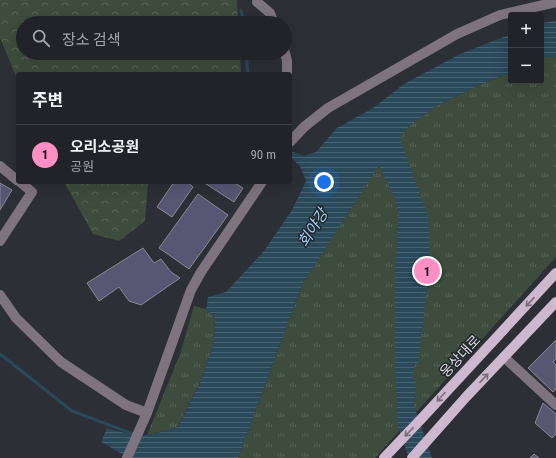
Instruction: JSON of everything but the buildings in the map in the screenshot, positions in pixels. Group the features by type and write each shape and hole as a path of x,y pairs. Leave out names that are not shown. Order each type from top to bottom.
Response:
{"main road":[{"name":"웅상대로","path":"384,458 556,273"},
{"path":"412,458 556,302"}],"street":[{"path":"257,2 270,13 271,16"},
{"path":"292,139 304,127 328,108 457,34 500,15 556,2"},
{"path":"287,60 287,72"},
{"path":"0,166 16,179"},
{"path":"0,241 32,192 23,184"},
{"path":"127,458 146,416 189,298 198,278 261,184"},
{"path":"0,295 16,318 61,362 126,405 146,416"},
{"path":"504,357 556,404"}],"green space":[{"path":"0,0 237,0 238,16 16,16 16,60 240,60 241,72 16,72 16,76 0,38"},
{"path":"556,57 556,257 375,458 238,458 302,285 397,135 436,106 477,86 508,73 508,84 544,84 544,58"},
{"path":"65,184 148,184 145,221 119,241 93,234"},
{"path":"194,306 206,309 215,318 214,343 200,383 177,428 147,435 180,354"}],"water":[{"path":"556,21 556,57 544,58 544,23"},
{"name":"회야강","path":"508,35 508,73 477,86 436,106 406,129 400,139 428,216 430,262 418,363 415,365 412,375 416,383 414,406 432,458 409,458 398,427 395,362 395,276 399,214 394,196 379,165 302,285 238,458 129,458 101,442 107,428 135,435 143,435 158,433 178,427 200,383 214,343 215,318 206,309 208,297 226,292 264,251 292,210 306,181 300,166 292,159 292,153 293,152 304,156 316,152 337,128 373,108 404,84 460,54"}],"waterway":[{"path":"241,11 242,16"},
{"path":"247,60 248,72"},
{"path":"0,354 72,411 136,435"}],"place":[{"name":"오리소공원","path":"427,271"}]}
